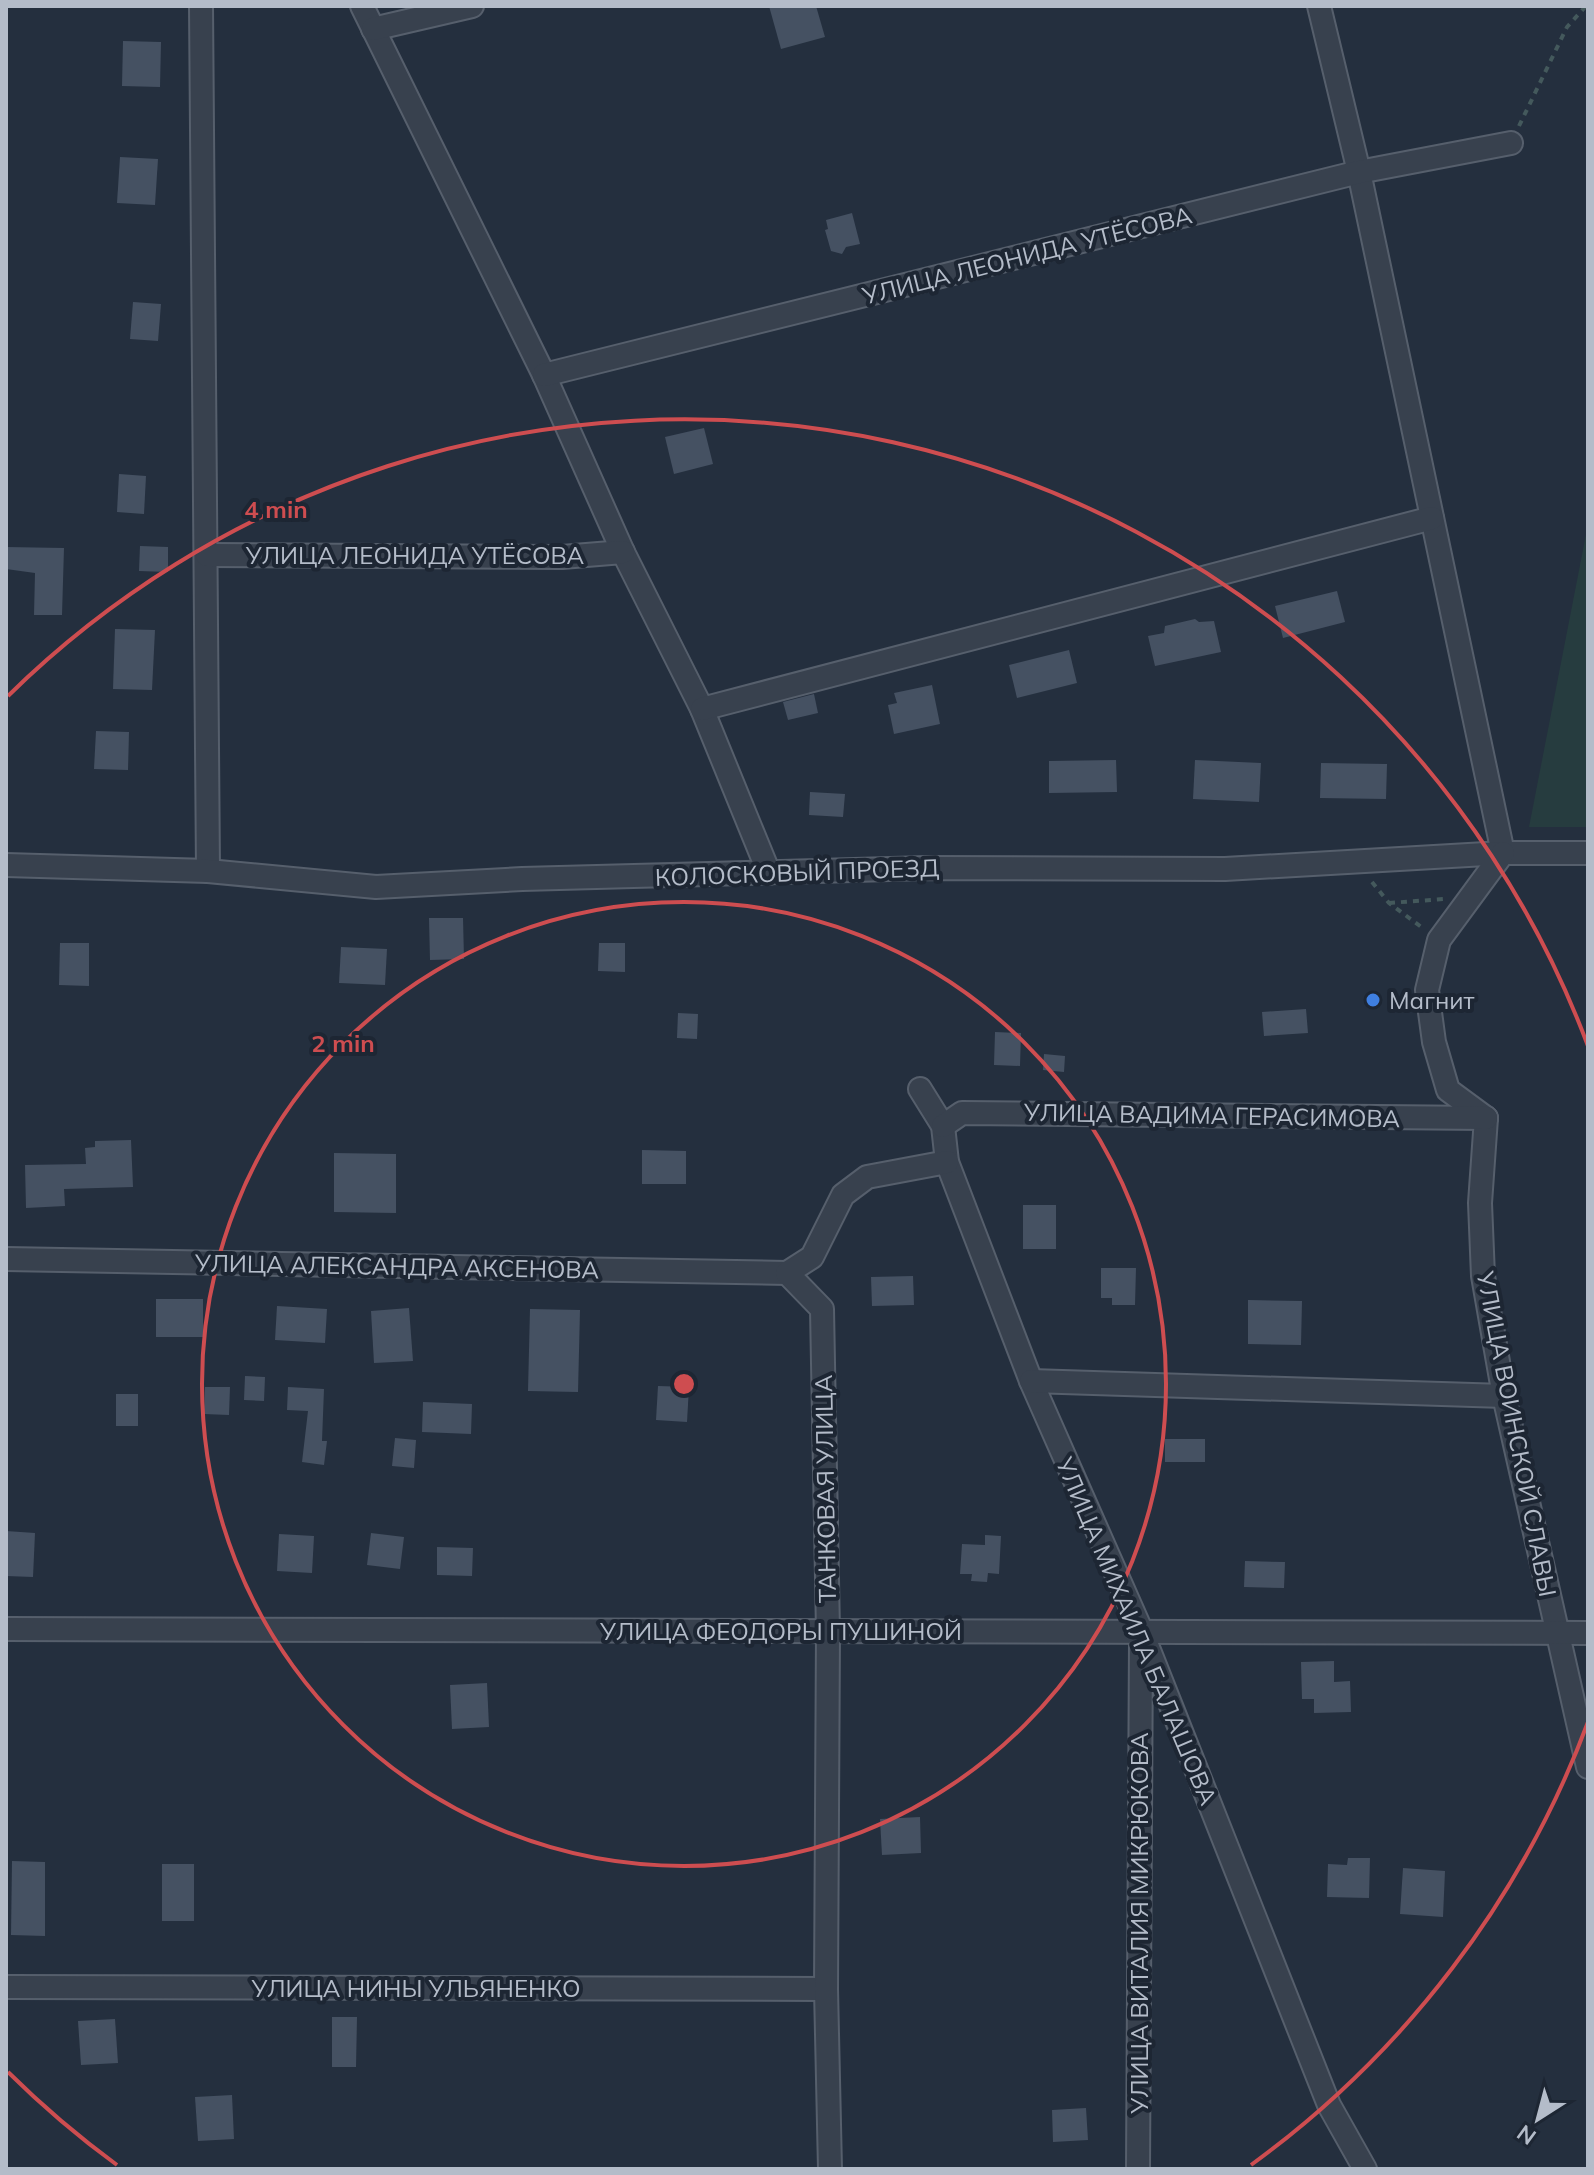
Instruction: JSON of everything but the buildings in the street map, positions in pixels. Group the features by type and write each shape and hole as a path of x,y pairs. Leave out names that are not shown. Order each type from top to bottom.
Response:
{"street":[{"path":"201,6 208,871"},
{"name":"УЛИЦА ЛЕОНИДА УТЁСОВА","path":"362,6 544,375 623,552 702,709 769,873"},
{"path":"373,29 472,6"},
{"path":"1319,6 1359,172 1503,853 1439,940 1427,990 1434,1042 1448,1090 1486,1118"},
{"name":"УЛИЦА ЛЕОНИДА УТЁСОВА","path":"544,375 1359,172 1511,143"},
{"path":"702,709 1432,518"},
{"name":"УЛИЦА ЛЕОНИДА УТЁСОВА","path":"207,555 562,557 623,552"},
{"name":"КОЛОСКОВЫЙ ПРОЕЗД","path":"6,865 208,871 376,887 522,879 927,868 1225,869 1503,853 1588,853"},
{"name":"УЛИЦА МИХАИЛА БАЛАШОВА","path":"920,1089 943,1126 947,1162 1031,1381 1141,1630 1329,2105 1365,2169"},
{"name":"УЛИЦА ВАДИМА ГЕРАСИМОВА","path":"943,1126 962,1113 1486,1118"},
{"name":"УЛИЦА ВОИНСКОЙ СЛАВЫ","path":"1486,1118 1480,1203 1483,1276 1504,1396 1588,1767"},
{"path":"787,1273 812,1257 843,1195 867,1177 947,1162"},
{"name":"УЛИЦА АЛЕКСАНДРА АКСЕНОВА","path":"6,1259 787,1273"},
{"name":"ТАНКОВАЯ УЛИЦА","path":"787,1273 822,1309 828,1632 826,1989 830,2169"},
{"path":"1031,1381 1504,1396"},
{"name":"УЛИЦА ФЕОДОРЫ ПУШИНОЙ","path":"6,1629 1588,1633"},
{"name":"УЛИЦА ВИТАЛИЯ МИКРЮКОВА","path":"1138,2169 1141,1630"},
{"name":"УЛИЦА НИНЫ УЛЬЯНЕНКО","path":"6,1987 826,1989"}],"path":[{"path":"1511,143 1567,27 1586,6"},
{"path":"1355,862 1389,903 1439,940"},
{"path":"1389,903 1470,898"}],"green space":[{"path":"1588,524 1588,827 1529,827"}],"place":[{"name":"Магнит","path":"1373,1000"}]}
